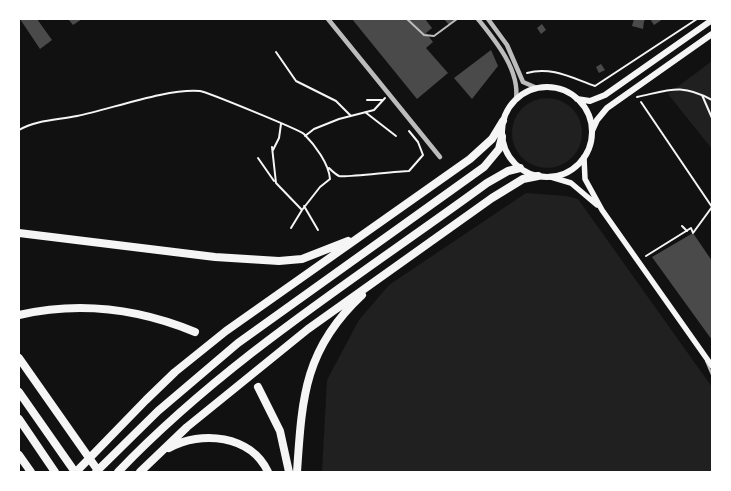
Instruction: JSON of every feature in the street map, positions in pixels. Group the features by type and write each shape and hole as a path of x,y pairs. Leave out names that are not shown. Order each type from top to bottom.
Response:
{"highway":[{"path":"19,392 75,472 175,372 226,331 470,159 492,139 503,121"},
{"path":"19,358 97,472 177,394 238,343 484,167 499,149 502,137"},
{"path":"120,469 186,406 245,356 304,311 487,183 520,168"},
{"path":"140,472 187,427 258,368 384,274 502,191 523,180 538,176"},
{"path":"19,233 215,257 279,261 302,259 361,236"},
{"path":"296,472 302,404 313,363 330,329 345,310 384,274"},
{"path":"22,314 69,307 118,309 156,317 195,332"},
{"path":"258,386 280,430 289,472"},
{"path":"19,419 56,472"},
{"path":"150,463 174,445 204,437 224,439 248,449 268,472"},
{"path":"20,458 31,472"}],"main road":[{"path":"602,210 571,184 551,177 538,176 520,168 508,156 502,137 503,121 508,108 516,99 537,88 558,88 577,99 590,101 605,95 712,20"},
{"path":"551,177 570,171 584,158 597,120 607,108 712,34"},
{"path":"577,99 589,115 592,132"},
{"path":"584,158 585,179 602,210 712,366"}],"street":[{"path":"328,19 440,157"},
{"path":"478,19 504,54 515,86 516,99"},
{"path":"490,20 506,45 523,82 537,88"}],"lane":[{"path":"407,19 424,35 434,36 457,19"},
{"path":"705,356 712,359"},
{"path":"705,356 707,366 712,375"}],"path":[{"path":"524,74 535,71 557,71 594,86 696,19"},
{"path":"276,52 296,80 336,101 351,116"},
{"path":"637,98 679,88 701,94 712,100"},
{"path":"19,130 46,121 86,114 169,94 200,91 215,95 305,136 329,168 339,176 409,171 424,155 418,142 409,131"},
{"path":"305,136 314,129 374,110 388,94"},
{"path":"701,94 712,118"},
{"path":"367,100 382,100"},
{"path":"641,102 712,207 693,233 692,228 646,256"},
{"path":"365,112 396,136"},
{"path":"273,151 279,138 281,124"},
{"path":"272,147 276,183"},
{"path":"258,158 276,183 302,210"},
{"path":"291,228 304,206 320,187 330,179 329,168"},
{"path":"304,206 318,230"},
{"path":"682,226 686,231"}],"shaded area":[{"path":"712,61 712,149 668,94"},
{"path":"547,98 560,101 572,108 579,120 582,133 579,146 572,158 560,165 547,168 534,165 522,158 515,146 512,133 515,120 522,108 534,101"},
{"path":"526,193 566,196 578,199 712,387 712,472 322,472 327,380 359,320 389,285"}],"building":[{"path":"20,19 37,19 52,40 40,49"},
{"path":"68,19 82,19 73,25"},
{"path":"352,19 425,19 432,28 426,33 433,42 426,48 448,73 417,99"},
{"path":"444,19 456,19 449,25"},
{"path":"634,19 647,19 644,21 643,29 632,26"},
{"path":"650,19 663,19 654,25"},
{"path":"542,24 546,30 541,34 537,28"},
{"path":"491,50 498,66 472,99 454,78"},
{"path":"601,64 605,70 599,73 596,67"},
{"path":"693,233 712,261 712,340 652,257"}]}
